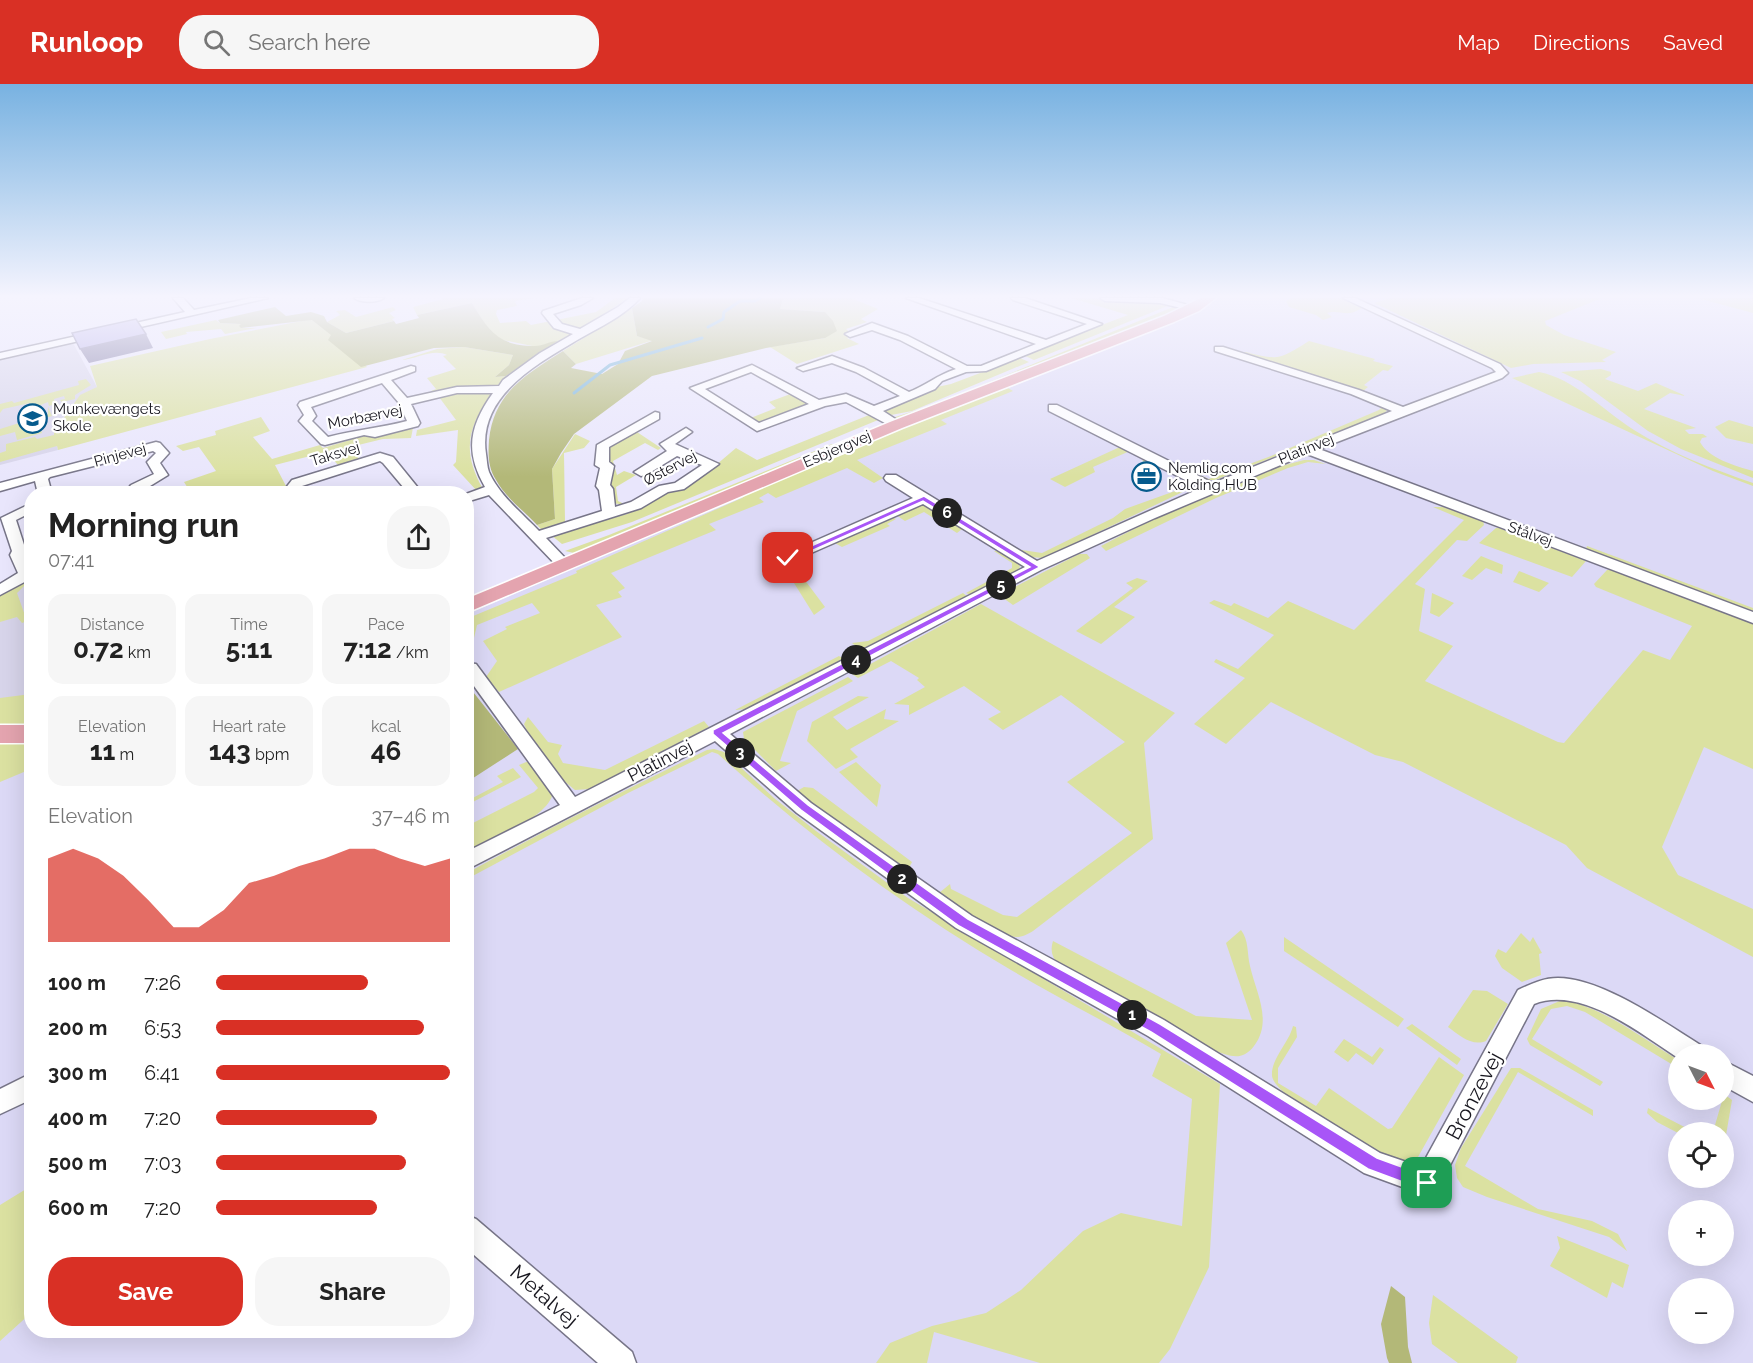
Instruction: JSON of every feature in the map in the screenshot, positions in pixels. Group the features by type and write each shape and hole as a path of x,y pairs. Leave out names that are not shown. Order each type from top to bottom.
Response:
{"main road":[{"name":"Esbjergvej","path":"474,604 896,425 1067,358"},
{"path":"0,734 24,734"}],"street":[{"path":"541,358 524,368 502,389 484,414 477,438 482,471 493,489 564,565"},
{"path":"943,358 965,369"},
{"path":"872,411 931,387 938,379 965,369 982,369 1011,358"},
{"path":"1247,358 1355,392 1402,411"},
{"name":"Platinvej","path":"474,858 1036,567 1212,488 1402,411 1498,376 1501,370 1475,358"},
{"path":"803,368 832,359 860,370 909,396"},
{"path":"820,405 752,368 696,388 757,427 846,397 896,425"},
{"name":"Morbærvej","path":"384,379 404,402 414,423 375,433 364,431 325,441 305,421 310,416 304,405 411,369"},
{"name":"Morbærvej","path":"404,402 458,390 502,389"},
{"path":"1053,408 1212,488"},
{"path":"609,514 606,489 603,486 607,466 602,465 603,445 655,416"},
{"name":"Østervej","path":"537,536 636,505 664,489 679,486 712,464 676,451 666,444 686,432"},
{"name":"Pinjevej","path":"0,487 156,446 163,453 153,462 161,475 142,486"},
{"name":"Stålvej","path":"1307,449 1753,618"},
{"name":"Østervej","path":"641,472 676,451"},
{"name":"Taksvej","path":"294,486 297,483 380,457 388,460 410,486"},
{"path":"43,486 41,479 45,474"},
{"path":"891,478 1036,567"},
{"path":"474,495 493,489"},
{"path":"788,558 924,498"},
{"path":"24,511 8,518 20,551 17,555 24,569"},
{"path":"0,590 24,575"},
{"path":"474,673 572,807"},
{"name":"Bronzevej","path":"716,732 804,808 964,922 1156,1028 1373,1164 1427,1183 1526,997 1544,989 1568,989 1594,996 1676,1044"},
{"path":"1734,1079 1753,1090"},
{"path":"0,1102 24,1089"},
{"name":"Metalvej","path":"474,1236 621,1363"}],"shaded area":[{"name":"Munkevængets Skole","path":"10,358 81,358 97,387 54,432 58,450 0,465 0,360"},
{"path":"1084,358 1753,358 1753,1363 0,1363 0,743 24,743 24,1338 474,1338 474,611 773,483"},
{"path":"24,582 24,711 0,711 0,593"}],"green space":[{"path":"127,358 357,358 367,367 58,450 57,446 0,462 0,453 6,451 6,444 54,435 80,395 97,387 90,366"},
{"path":"350,358 397,358 361,367"},
{"path":"445,358 512,358 509,365 495,377 506,376 496,387 464,387 434,393 431,391 436,389 427,378 456,369"},
{"path":"512,358 533,358 506,376 495,377 509,365"},
{"path":"553,358 570,358 576,364 571,368 602,374 618,364 621,358 727,358 652,376 574,434 552,469 555,519 537,525 504,492 491,470 489,440 497,409 514,386"},
{"path":"570,358 597,358 576,364"},
{"path":"787,358 817,358 797,364"},
{"path":"1020,358 1029,362 912,411 891,415 883,410 937,387"},
{"path":"1049,358 1060,358 903,420 892,418 933,405"},
{"path":"1252,358 1375,359 1373,361 1393,366 1388,371 1383,370 1364,385 1368,387 1363,391 1376,396"},
{"path":"1489,358 1606,358 1602,360 1606,362 1533,364 1511,368"},
{"path":"1070,362 1008,388 1013,391 941,420 947,424 857,460 883,478 874,483 847,468 776,498 768,493 759,498 764,502 709,524 716,530 611,573 625,588 618,592 622,597 596,605 622,637 499,692 486,677 497,661 483,641 507,629 505,627 540,613 532,603 477,625 474,638 474,616 577,573 576,571 742,498 757,486"},
{"path":"1601,369 1611,372 1611,375 1605,379 1638,391 1656,383 1686,396 1670,393 1644,409 1696,428 1685,430 1689,434 1703,434 1707,437 1702,438 1700,442 1704,448 1724,461 1753,471 1753,478 1681,449 1648,431 1580,381 1561,372"},
{"path":"1539,372 1577,388 1634,430 1662,446 1753,483 1753,486 1713,471 1512,378"},
{"path":"86,379 91,385 75,395 75,399 62,402 60,400 65,399 64,396 54,399 55,404 49,406 48,402 33,408 30,403 3,409 0,413 0,404 12,401 14,403 79,385 78,381"},
{"path":"462,391 493,391 478,416 470,439 472,462 483,489 477,491 453,465 456,462 458,430 416,436 417,430 456,420 439,397"},
{"path":"793,393 813,404 761,424 748,419 776,408 769,402"},
{"path":"1377,404 1387,410 1384,414 1215,480 1207,480 1190,473 1189,470 1209,479 1271,456 1379,410 1381,408"},
{"path":"48,407 52,416 37,420 42,433 17,440 15,432 0,436 0,429 48,414"},
{"path":"869,415 878,420 632,522 562,544 551,535 627,514 716,465 736,448 757,460"},
{"path":"261,417 270,431 253,437 272,459 320,445 323,448 370,434 378,436 413,428 411,438 383,439 350,447 361,461 340,467 326,452 275,465 286,486 187,486 184,482 216,471 199,447 183,451 176,446 216,435 215,431"},
{"path":"1729,420 1753,427 1753,444 1726,438 1715,427"},
{"path":"634,430 661,448 658,450 645,443 613,461 617,475 624,471 636,475 616,487 618,501 626,505 612,503 607,445"},
{"path":"575,434 590,441 584,448 564,453 565,522 542,530 537,525 555,519 552,469"},
{"path":"832,444 837,447 585,552 565,551 609,535"},
{"path":"1122,446 1157,464 1156,466 1142,461 1144,459 1130,451 1093,467 1095,472 1065,487 1050,479"},
{"path":"1304,460 1326,464 1308,462 1288,468 1216,498 1106,551 1101,546 1227,486"},
{"path":"1189,486 1191,488 1044,558 1029,557 1019,552 1022,550 1042,553 1113,518 1125,509"},
{"path":"926,505 961,525 962,529 957,533 924,512 905,521 896,515 917,506"},
{"path":"1433,507 1443,507 1483,521 1484,525 1467,541 1457,540 1415,584 1425,589 1419,631 1453,646 1425,681 1558,742 1564,743 1643,650 1670,660 1692,626 1596,587 1594,584 1607,570 1613,570 1753,624 1753,769 1704,747 1662,847 1678,875 1753,909 1753,957 1587,868 1566,845 1403,762 1375,755 1271,702 1226,744 1194,724 1245,678 1214,662 1216,659 1238,669 1274,635 1209,603 1214,600 1231,606 1234,603 1268,618 1288,601 1354,630 1464,520"},
{"path":"892,517 896,519 887,524 890,526 842,547 833,542"},
{"path":"1496,528 1586,561 1572,577 1479,543"},
{"path":"1587,546 1753,608 1753,611 1586,549"},
{"path":"994,551 1002,551 1018,561 1020,567 1017,572 971,595 966,593 1012,568 1012,563"},
{"path":"1079,554 1087,554 1090,558 1013,605 999,595"},
{"path":"1481,556 1503,565 1502,574 1486,568 1472,580 1462,576"},
{"path":"1519,571 1549,583 1539,592 1513,582"},
{"path":"795,572 806,574 804,579 825,607 814,615 789,575"},
{"path":"1137,578 1148,581 1114,607 1135,617 1101,644 1076,631 1133,588 1126,583"},
{"path":"24,579 24,586 17,593 24,613 24,622 22,623 17,617 0,622 0,593 11,589"},
{"path":"963,593 968,597 865,649 861,650 852,643 868,641"},
{"path":"1432,593 1454,603 1439,617 1430,613"},
{"path":"981,604 1175,713 1144,743 1153,839 1033,931 1020,937 1005,934 951,903 939,893 950,884 951,889 1003,915 1017,917 1132,833 1067,782 1125,742 1061,695 1003,730 988,719 1001,712 964,686 909,715 909,705 894,704 925,687 917,680 919,678 891,661 858,678 852,674"},
{"path":"839,656 842,658 841,662 746,709 735,710"},
{"path":"848,677 853,681 797,711 780,761 791,763 776,771 744,739 743,732"},
{"path":"474,693 518,749 474,777"},
{"path":"24,695 24,725 0,725 0,698"},
{"path":"858,696 869,697 833,717 847,730 886,709 884,719 899,721 850,749 858,757 836,769 807,741 812,722"},
{"path":"528,717 548,742 562,745 558,754 563,763 605,770 704,721 709,727 590,789 575,790 564,781 527,731 524,724"},
{"path":"24,741 24,772 0,782 0,742"},
{"path":"714,749 724,752 774,798 908,898 1220,1084 1209,1267 1170,1349 1159,1363 1040,1363 934,1332 927,1363 876,1363 890,1343 932,1326 986,1313 1021,1290 1083,1231 1121,1213 1182,1226 1192,1099 1152,1076 1161,1054 1011,970 934,922 859,870 787,814 718,754 712,752 628,793 474,875 474,869 526,841 707,750"},
{"path":"531,760 553,792 549,802 530,819 474,849 474,822 538,788 519,765"},
{"path":"856,762 881,785 877,807 839,772"},
{"path":"513,768 521,777 474,801 474,797 503,782 497,776"},
{"path":"804,787 813,788 912,862 908,870 900,870 798,793 797,791"},
{"path":"1241,930 1247,943 1250,966 1263,1017 1260,1036 1249,1051 1240,1056 1230,1056 1213,1050 1058,964 1052,951 1053,941 1196,1016 1252,1020 1226,943"},
{"path":"1521,933 1530,942 1533,937 1542,953 1539,954 1541,975 1522,982 1502,968 1495,956 1498,949 1506,953"},
{"path":"1284,937 1404,1019 1398,1027 1284,951"},
{"path":"1473,990 1487,991 1508,1004 1486,1041 1471,1041 1448,1027"},
{"path":"1562,1000 1592,1009 1622,1024 1668,1054 1668,1062 1585,1012 1567,1006 1551,1009 1532,1039 1603,1082 1600,1086 1530,1045 1527,1039 1541,1009"},
{"path":"1412,1024 1461,1059 1457,1065 1406,1028"},
{"path":"1293,1026 1296,1027 1297,1037 1278,1068 1278,1083 1316,1106 1329,1088 1388,1129 1392,1128 1439,1057 1464,1075 1418,1157 1406,1163 1371,1150 1299,1105 1276,1084 1272,1076 1272,1069"},
{"path":"1344,1039 1372,1057 1380,1047 1384,1050 1373,1065 1356,1053 1348,1062 1334,1052"},
{"path":"1511,1068 1520,1068 1593,1110 1593,1116 1518,1072 1465,1166 1538,1209 1592,1221 1618,1234 1627,1251 1609,1237 1463,1187 1457,1178 1455,1165 1461,1148"},
{"path":"1648,1108 1675,1122 1668,1122 1668,1128 1647,1113"},
{"path":"1719,1110 1730,1110 1728,1122 1716,1122"},
{"path":"24,1190 24,1319 0,1341 0,1205"},
{"path":"1557,1236 1629,1265 1623,1288 1612,1282 1607,1298 1550,1266 1560,1248"},
{"path":"1391,1286 1405,1297 1408,1347 1412,1363 1389,1363 1387,1358 1381,1324"},
{"path":"1433,1295 1518,1357 1516,1363 1458,1363 1432,1344 1429,1323"}],"waterway":[{"path":"574,393 610,365 635,358"}],"place":[{"name":"Munkevængets Skole","path":"32,418"},
{"name":"Nemlig.com Kolding HUB","path":"1147,477"}],"route":[{"path":"788,558 924,498 1036,567 716,732 804,808 964,922 1156,1028 1373,1164 1427,1183"}]}
